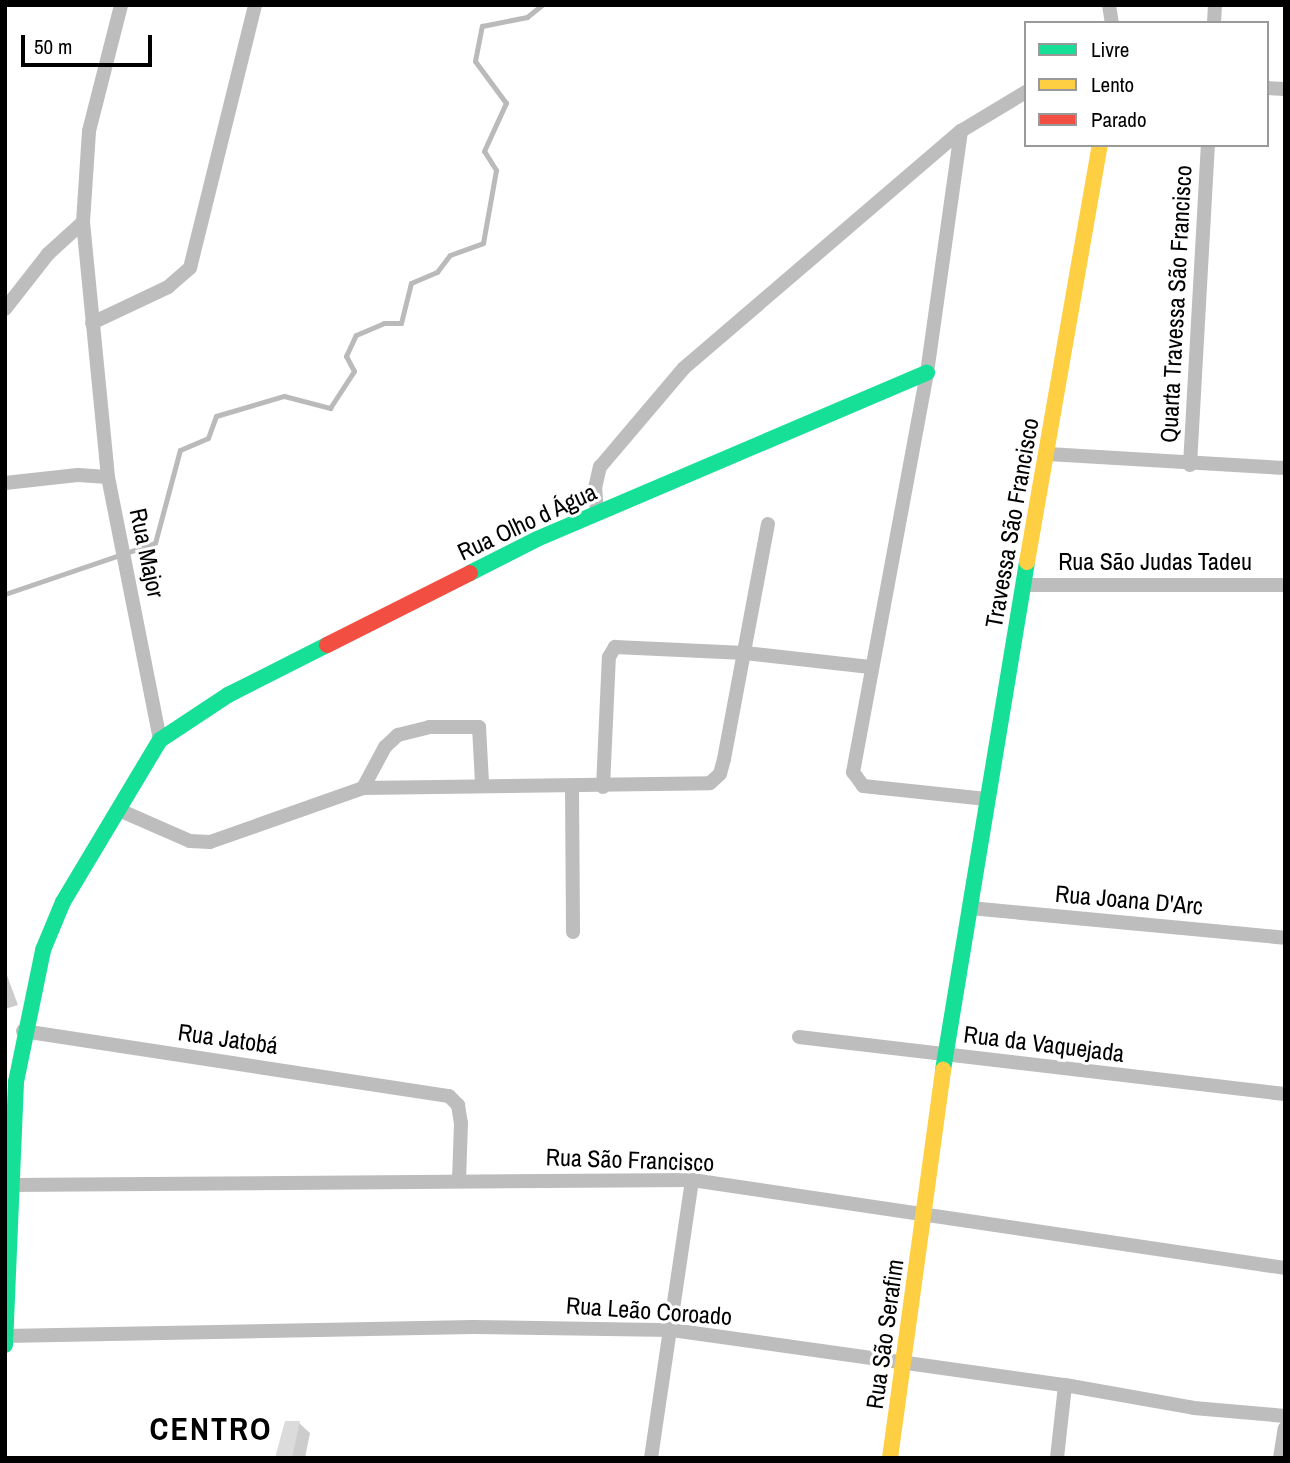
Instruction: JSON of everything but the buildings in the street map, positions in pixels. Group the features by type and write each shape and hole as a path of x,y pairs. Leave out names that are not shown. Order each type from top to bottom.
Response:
{"street":[{"name":"Rua Major","path":"121,5 89,131 83,222 108,477 160,740"},
{"path":"92,323 168,287 190,268 255,5"},
{"path":"597,514 595,488 600,467 684,368 961,131 1024,93"},
{"path":"961,131 927,373 870,667 855,780 863,786 986,799"},
{"name":"Travessa São Francisco","path":"946,1055 986,799 1100,147"},
{"name":"Quarta Travessa São Francisco","path":"1190,465 1208,147"},
{"path":"5,309 48,254 83,222"},
{"name":"Rua Olho d Água","path":"160,740 190,718 279,668 505,554 927,373"},
{"path":"1048,454 1190,465 1285,468"},
{"path":"5,483 35,483 78,475 108,477"},
{"path":"119,810 190,841 209,842 363,788 482,783 572,787 699,785 716,779 745,653 768,524"},
{"name":"Rua São Judas Tadeu","path":"1025,585 1285,585"},
{"path":"603,787 612,649 633,646 745,653 870,667"},
{"path":"363,788 385,747 398,735 429,727 479,727 482,783"},
{"path":"6,1339 9,1185 23,1031 53,924 160,740"},
{"path":"572,787 573,932"},
{"name":"Rua Joana D'Arc","path":"970,908 1285,938"},
{"name":"Rua Jatobá","path":"23,1031 427,1090 449,1096 458,1105 459,1180"},
{"name":"Rua da Vaquejada","path":"799,1037 1285,1094"},
{"name":"Rua São Serafim","path":"890,1458 946,1055"},
{"path":"651,1458 692,1180"},
{"name":"Rua São Francisco","path":"9,1185 692,1180 1285,1268"},
{"name":"Rua Leão Coroado","path":"6,1339 473,1326 672,1330 904,1365 1065,1385 1194,1408 1285,1416"},
{"path":"1057,1458 1065,1385"},
{"path":"1280,1458 1285,1428"}],"waterway":[{"path":"5,594 155,543 180,450 208,438 216,416 284,396 330,408 354,371 346,356 356,335 384,323 401,323 411,283 437,272 450,255 483,243 496,170 484,151 506,103 475,61 482,26 527,17 542,5"}],"traffic: fast":[{"path":"470,573 537,539 927,373"},
{"path":"943,1070 1027,562"},
{"path":"5,1345 16,1082 43,950 63,902 160,740 228,695 327,645"}],"traffic: slow":[{"path":"1027,562 1100,147"},
{"path":"890,1458 943,1070"}],"traffic: jam":[{"path":"327,645 470,573"}],"district":[{"name":"CENTRO","path":"211,1429"}]}
